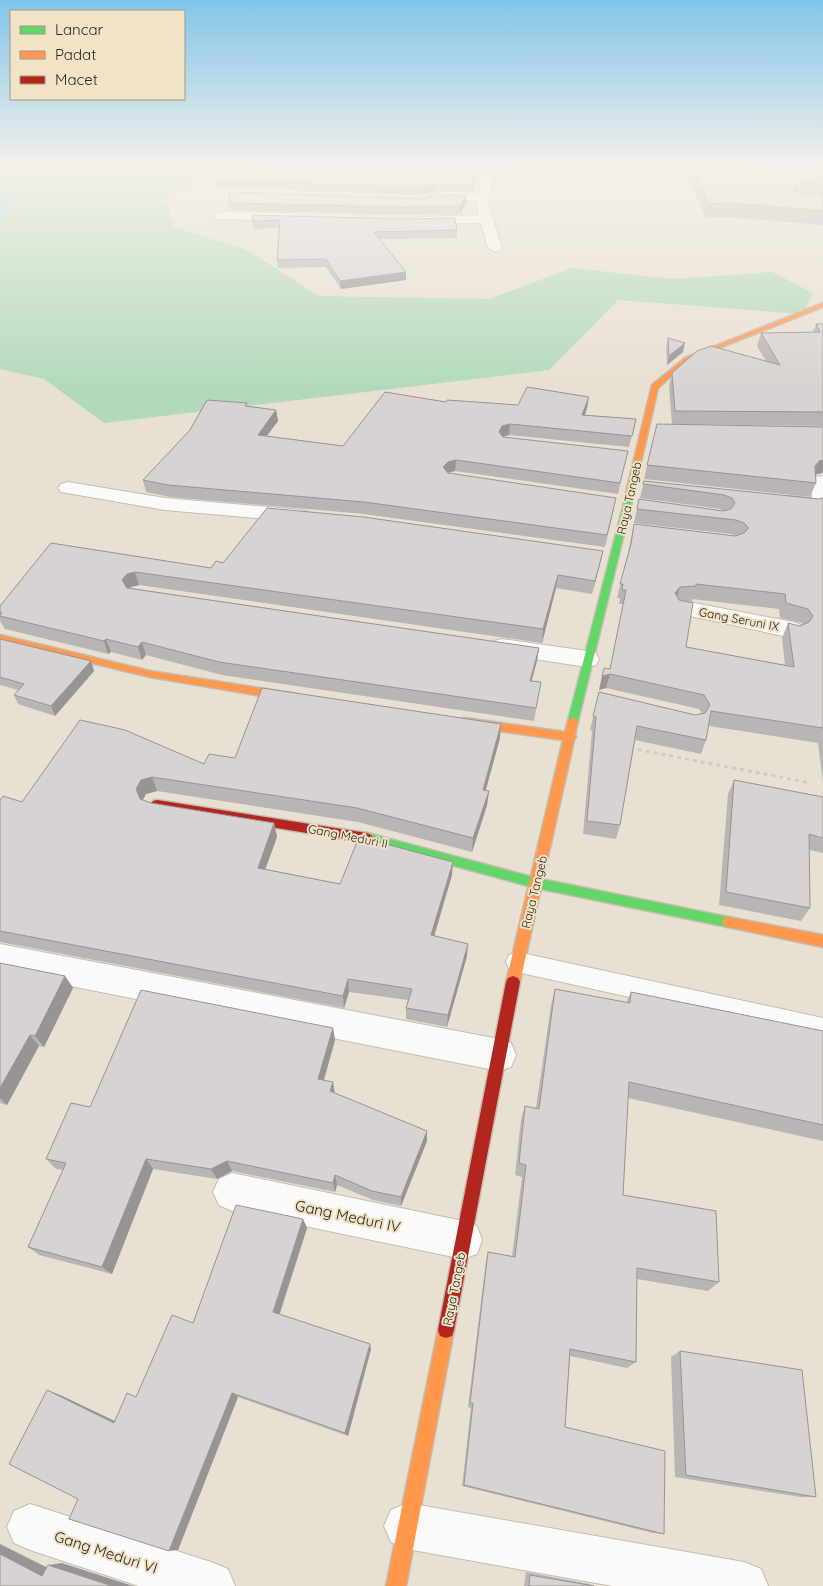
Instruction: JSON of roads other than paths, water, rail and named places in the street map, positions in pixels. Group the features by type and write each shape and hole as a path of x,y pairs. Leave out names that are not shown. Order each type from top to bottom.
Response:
{"street":[{"path":"492,241 494,248"},
{"name":"Raya Tangeb","path":"396,1586 517,962 587,659 605,556 632,531 633,498 630,455 644,432 655,387 687,359 823,305"},
{"path":"644,432 663,432"},
{"path":"776,501 814,505 822,503 821,481"},
{"path":"68,488 165,504 325,518"},
{"name":"Gang Seruni IX","path":"684,608 793,630"},
{"path":"0,638 150,674 312,700"},
{"path":"480,643 587,659"},
{"path":"455,721 570,736"},
{"name":"Gang Meduri II","path":"157,804 358,836 536,884 823,941"},
{"path":"0,958 499,1055"},
{"name":"Gang Meduri IV","path":"232,1192 463,1240"},
{"path":"407,1526 744,1586"},
{"name":"Gang Meduri VI","path":"30,1527 211,1586"}],"lane":[{"path":"517,962 823,1029"}]}
